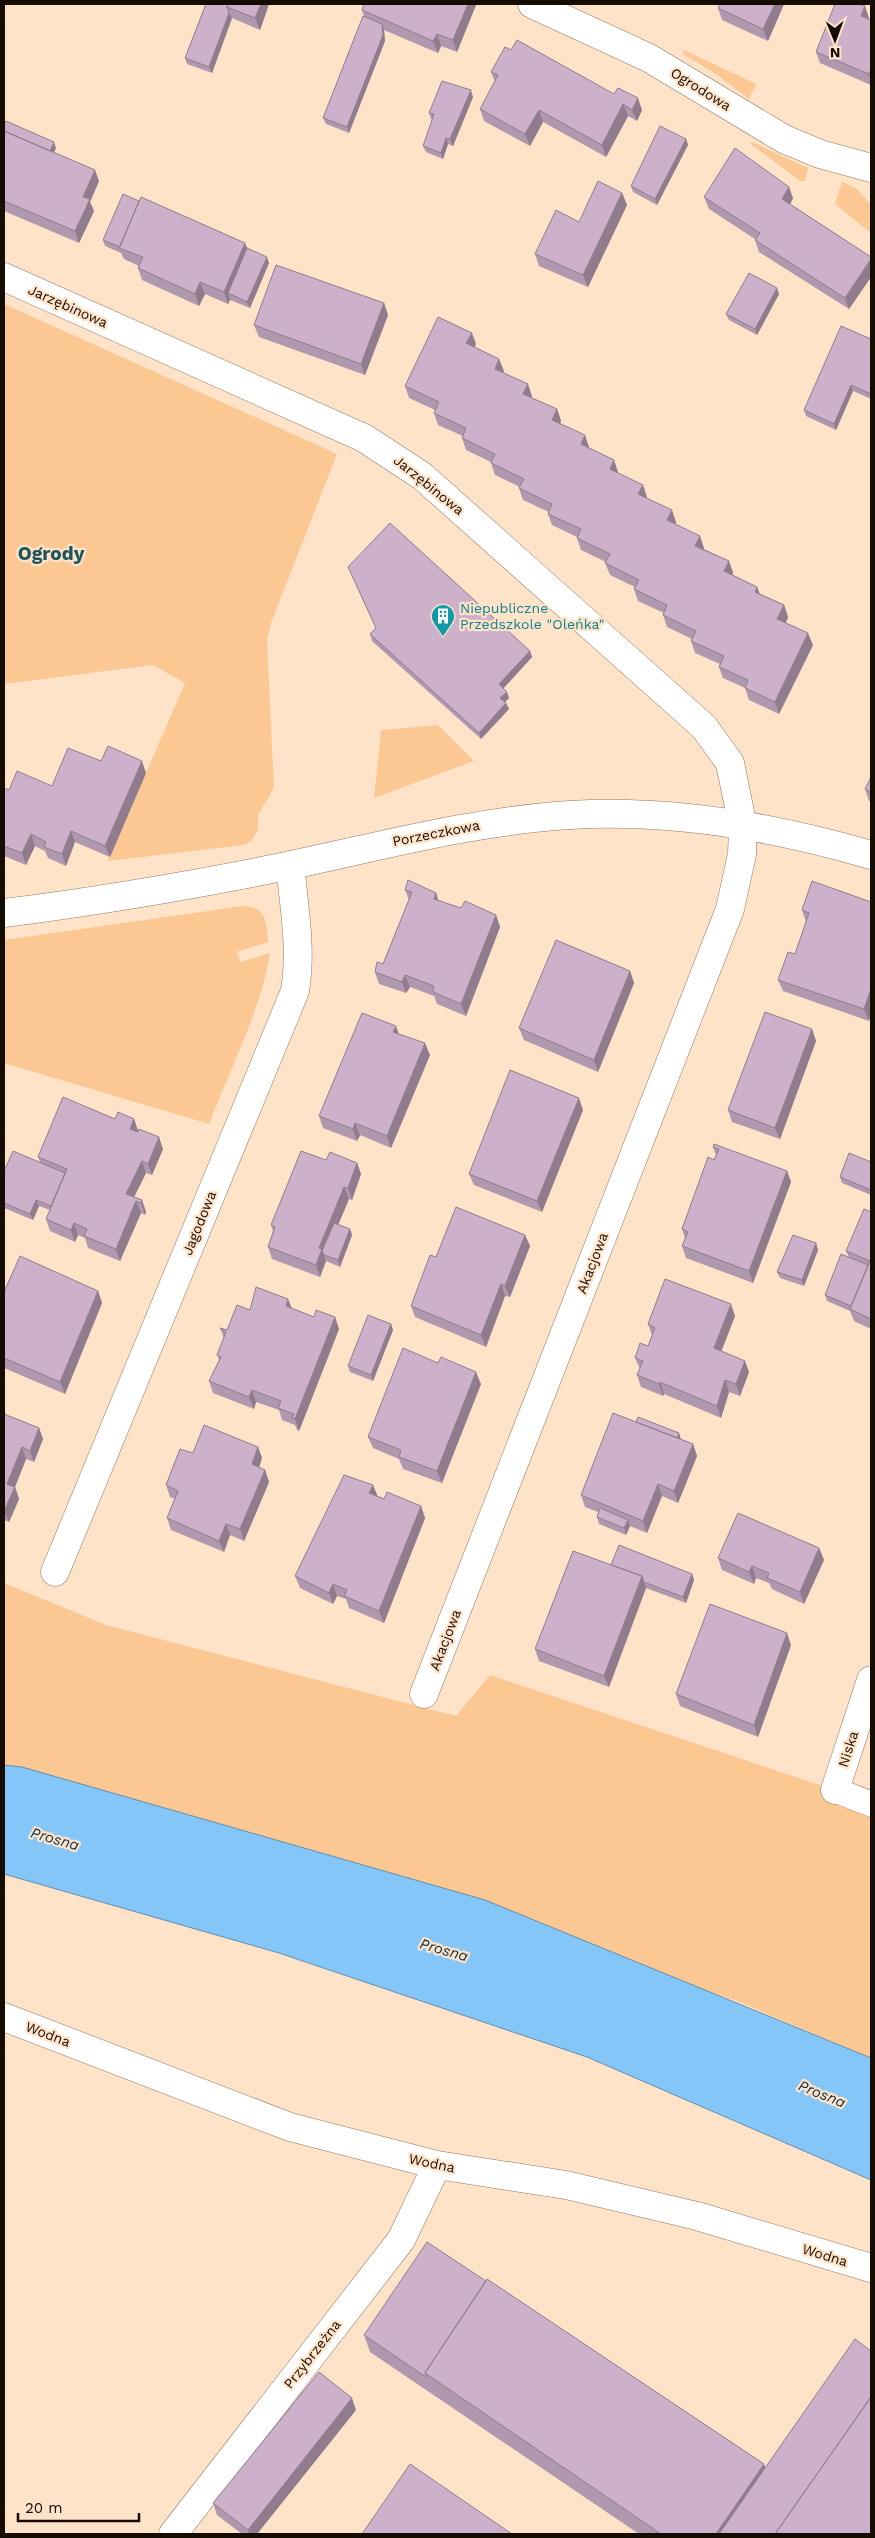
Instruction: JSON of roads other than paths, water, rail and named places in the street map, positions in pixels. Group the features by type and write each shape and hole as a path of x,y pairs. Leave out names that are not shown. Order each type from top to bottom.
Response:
{"street":[{"name":"Ogrodowa","path":"532,4 649,58 784,139 820,154 871,168"},
{"name":"Jarzębinowa","path":"4,278 364,438 422,476 704,727 730,763 743,827"},
{"name":"Porzeczkowa","path":"4,913 177,888 458,828 513,820 571,815 637,814 689,818 800,836 871,855"},
{"name":"Akacjowa","path":"424,1694 730,909 742,854 743,827"},
{"name":"Jagodowa","path":"55,1572 295,990 298,950 290,865"},
{"name":"Niska","path":"835,1790 871,1680"},
{"name":"Wodna","path":"4,2016 290,2127 437,2165 566,2185 669,2210 871,2268"},
{"name":"Przybrzeżna","path":"173,2534 401,2240 437,2165"}],"lane":[{"path":"835,1790 871,1804"}],"water":[{"name":"Prosna","path":"4,1765 22,1767 485,1900 871,2058 871,2180 587,2057 279,1953 4,1874"}],"place":[{"name":"Niepubliczne Przedszkole \"Oleńka\"","path":"443,637"}],"district":[{"name":"Ogrody","path":"51,553"}]}
